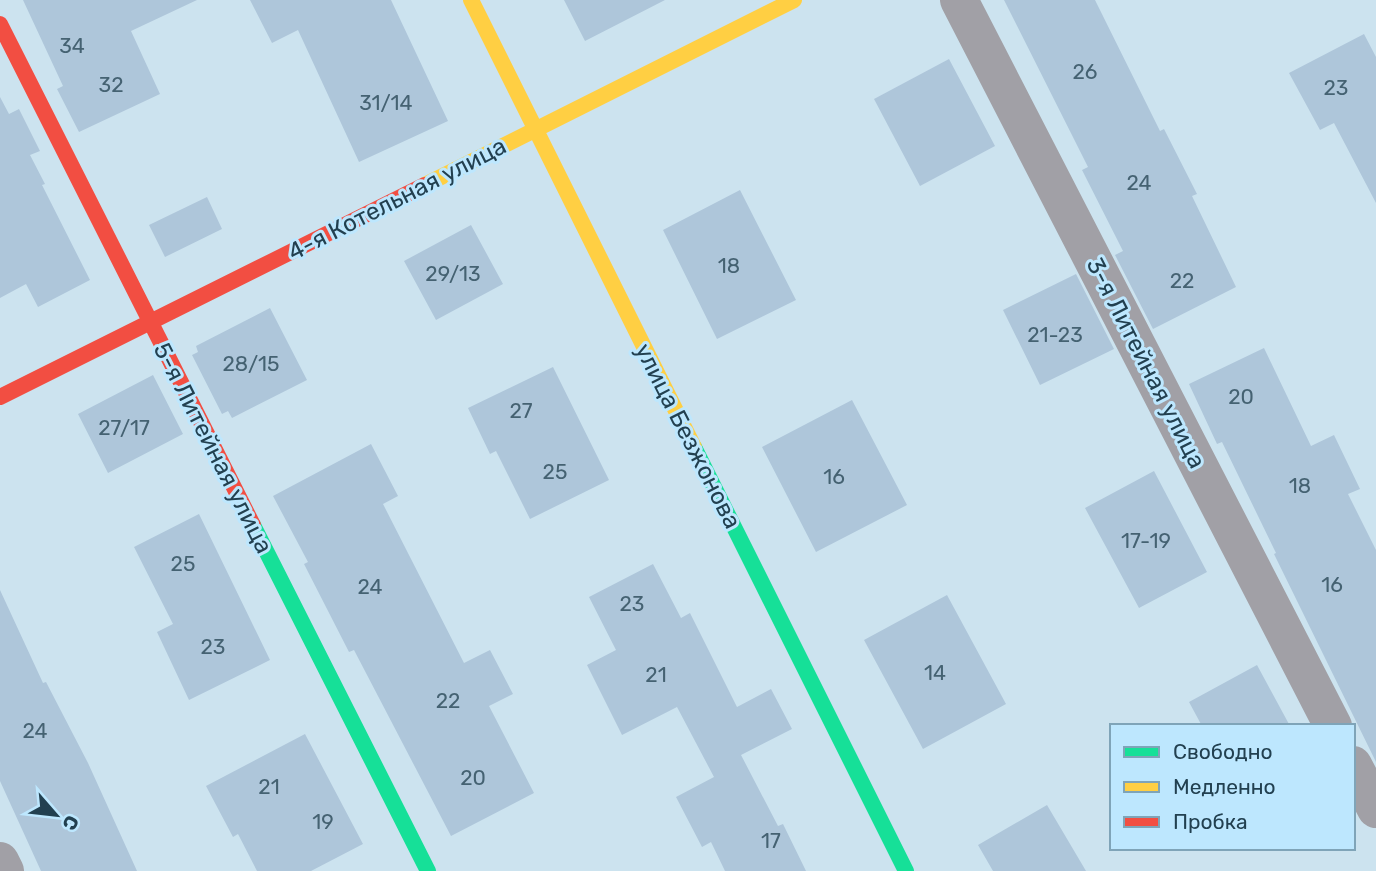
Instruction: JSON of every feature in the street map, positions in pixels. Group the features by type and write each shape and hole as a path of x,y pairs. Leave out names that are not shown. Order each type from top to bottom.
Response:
{"street":[{"name":"улица Безжонова","path":"471,0 906,871"},
{"name":"4-я Котельная улица","path":"0,397 794,0"},
{"name":"3-я Литейная улица","path":"960,0 1332,724"},
{"name":"5-я Литейная улица","path":"0,24 428,871"},
{"path":"1355,769 1376,809"},
{"path":"0,861 5,871"}],"building":[{"path":"23,0 197,0 131,31 160,94 79,132 57,89 63,86"},
{"path":"250,0 391,0 448,121 359,162 298,30 272,43"},
{"path":"564,0 665,0 585,41"},
{"path":"1004,0 1095,0 1160,131 1164,129 1197,194 1192,196 1236,287 1153,329 1115,255 1123,251 1082,170 1088,167"},
{"path":"1364,34 1376,57 1376,203 1334,123 1320,130 1289,73"},
{"path":"949,59 995,146 920,186 874,99"},
{"path":"0,97 9,114 19,109 40,151 30,155 45,184 42,185 90,280 38,307 26,284 0,298"},
{"path":"740,190 796,300 717,339 663,230"},
{"path":"207,197 222,229 165,257 149,225"},
{"path":"471,225 503,284 436,320 404,261"},
{"path":"1076,274 1114,349 1040,385 1003,310"},
{"path":"270,308 307,380 232,418 228,411 222,414 192,355 198,352 196,346"},
{"path":"1264,348 1311,446 1334,435 1360,489 1348,494 1376,550 1376,762 1222,442 1217,444 1189,384"},
{"path":"553,367 609,480 530,519 496,451 490,454 468,408"},
{"path":"153,375 183,434 108,473 78,414"},
{"path":"852,400 907,505 816,552 762,447"},
{"path":"371,444 398,496 383,504 464,663 490,650 513,694 489,706 534,793 451,836 354,650 349,652 304,564 308,562 273,496"},
{"path":"1154,471 1207,572 1139,608 1085,508"},
{"path":"199,514 270,660 189,700 157,632 173,624 134,547"},
{"path":"653,564 681,618 690,613 737,707 771,689 792,729 741,755 778,826 783,824 806,871 725,871 711,842 702,847 676,797 714,777 677,707 622,735 587,665 616,650 589,597"},
{"path":"0,590 43,683 46,682 88,763 137,871 41,871 0,781"},
{"path":"947,595 1006,704 923,749 864,640"},
{"path":"1257,665 1289,724 1201,724 1189,702"},
{"path":"305,734 363,844 311,871 257,871 238,834 233,837 206,786"},
{"path":"1047,805 1086,871 993,871 978,845"}],"traffic: fast":[{"path":"694,447 906,871"},
{"path":"253,525 428,871"}],"traffic: slow":[{"path":"471,0 694,447"},
{"path":"425,185 794,0"}],"traffic: jam":[{"path":"0,24 253,525"},
{"path":"0,397 425,185"}]}
